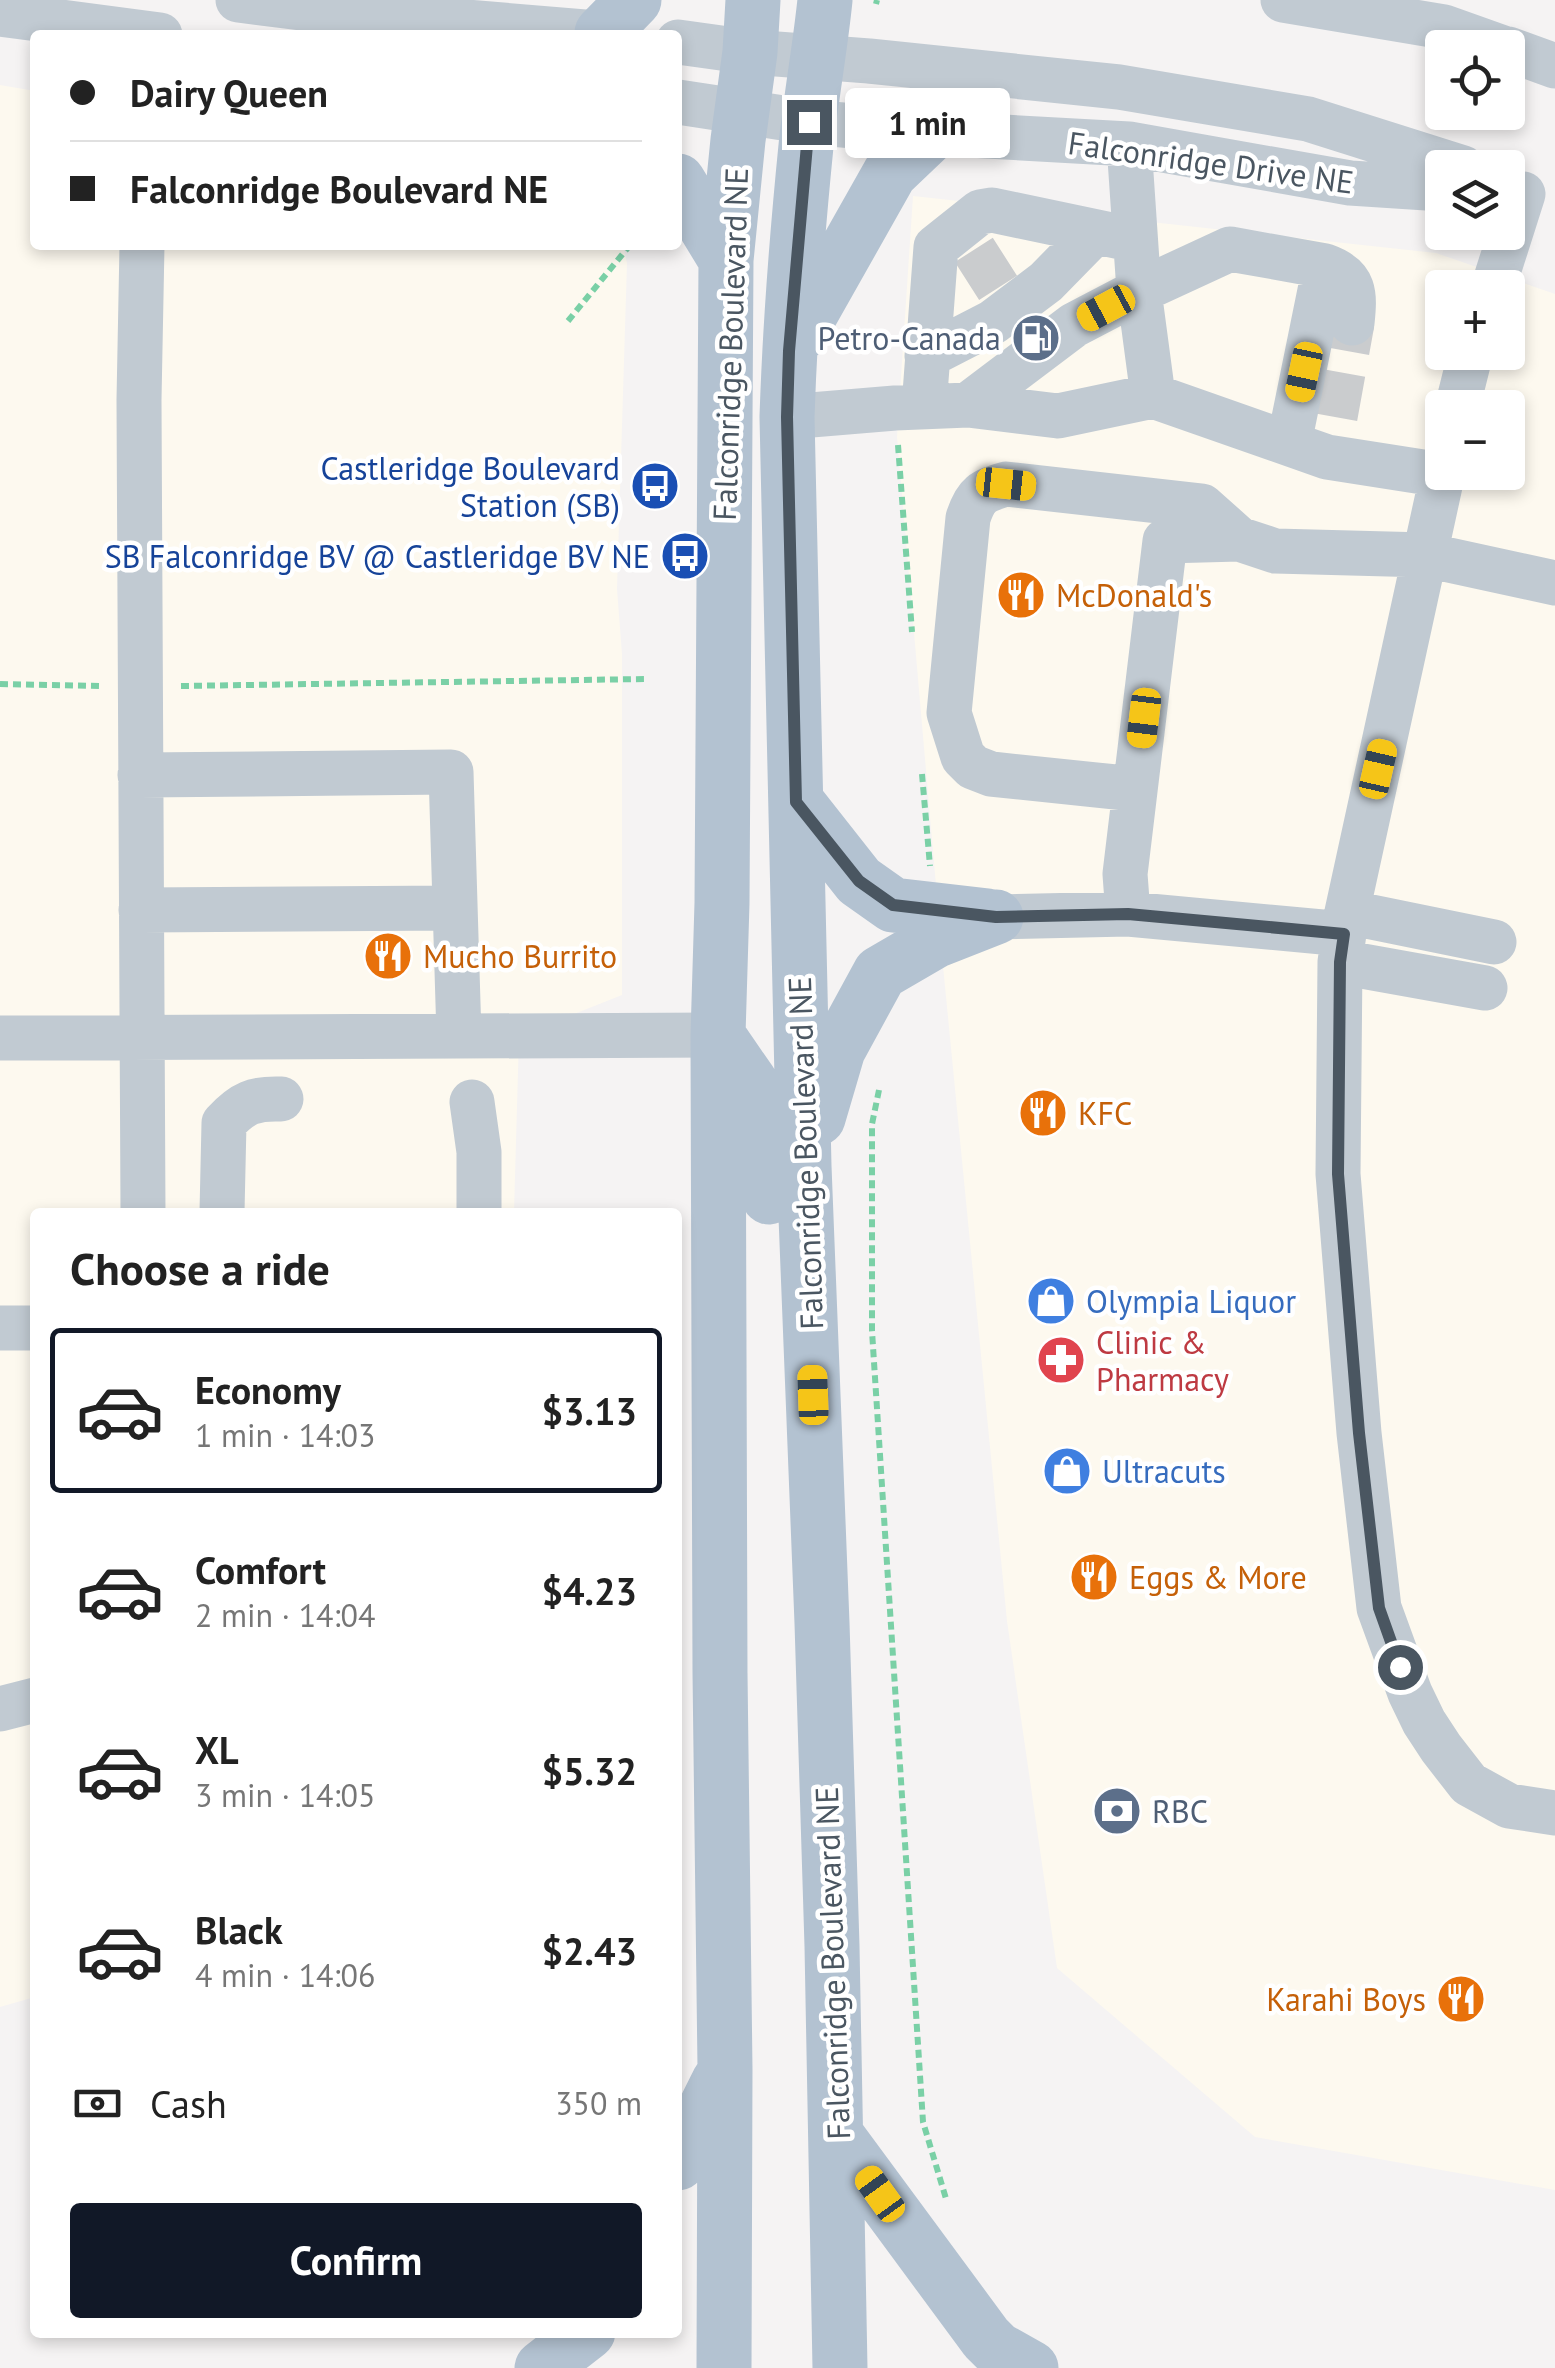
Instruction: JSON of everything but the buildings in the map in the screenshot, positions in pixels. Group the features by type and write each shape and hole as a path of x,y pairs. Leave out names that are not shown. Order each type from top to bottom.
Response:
{"main road":[{"name":"Falconridge Boulevard NE","path":"840,2368 822,1623 804,1166 787,417 809,122 820,58 859,1"},
{"name":"Falconridge Boulevard NE","path":"724,2368 718,1035 726,260 752,26"},
{"path":"789,351 890,174 932,132"},
{"path":"682,188 726,260"},
{"path":"796,802 859,881 893,905 996,917"},
{"path":"804,1166 838,1050 880,973 935,941 996,917"},
{"path":"718,1035 750,1082 765,1124 786,1569 822,1623"},
{"path":"682,2154 725,2069"},
{"path":"837,2136 986,2338 1031,2368"},
{"path":"542,2368 580,2338"}],"street":[{"path":"238,0 301,8 619,23"},
{"path":"1283,0 1448,13 1476,30"},
{"path":"0,14 115,30"},
{"name":"Falconridge Drive NE","path":"682,41 752,26 820,58 1119,87 1308,119 1425,156"},
{"path":"1525,55 1555,66"},
{"name":"Falconridge Drive NE","path":"682,103 809,122 1129,144 1350,183 1425,189"},
{"path":"1129,144 1115,236 1139,291 1153,396"},
{"path":"910,407 928,356 936,248 980,212 992,210 1034,236 1115,236"},
{"path":"928,356 993,322 1115,236"},
{"path":"968,405 1074,325 1230,249 1341,272 1350,284 1354,302 1352,323"},
{"path":"141,1207 142,250"},
{"path":"1317,439 1325,266"},
{"path":"931,308 968,281"},
{"path":"787,417 968,405 1058,416 1153,396 1425,469"},
{"path":"1136,789 991,774 973,767 962,757 949,713 968,518 975,498 1006,484 1202,506 1239,539"},
{"path":"1439,490 1343,936 1338,1174 1359,1433 1379,1608 1424,1722 1469,1784 1509,1806 1555,1813"},
{"path":"1128,914 1125,874 1165,541 1239,539 1275,551 1426,555 1555,584"},
{"path":"140,775 451,772 458,1036"},
{"path":"141,910 454,908"},
{"path":"996,917 1128,914 1343,936 1494,942"},
{"path":"1343,936 1485,988"},
{"path":"0,1038 718,1035"},
{"path":"222,1208 224,1123 240,1106 265,1098 281,1099"},
{"path":"472,1102 479,1152 479,1208"},
{"path":"0,1328 30,1328"},
{"path":"0,1709 30,1701"}],"path":[{"path":"568,321 626,250"},
{"path":"910,407 913,648"},
{"path":"0,684 140,686 646,679"},
{"path":"922,765 931,882"},
{"path":"880,1086 872,1124 872,1332 922,2122 948,2204"}],"shaded area":[{"path":"0,85 30,90 30,250 624,250 627,263 617,589 622,654 622,995 519,1036 514,1208 30,1208 30,1998 0,2007"},
{"path":"913,196 1436,253 1485,270 1425,270 1425,370 1525,370 1525,284 1555,294 1555,2190 1255,2137 1057,1968 1007,1621 943,966 897,437"}],"tunnel":[{"path":"967,281 1017,249"},
{"path":"1335,417 1352,323"}],"place":[{"name":"Petro-Canada","path":"1036,338"},
{"name":"Castleridge Boulevard Station (SB)","path":"655,486"},
{"name":"SB Falconridge BV @ Castleridge BV NE","path":"685,556"},
{"name":"McDonald's","path":"1021,595"},
{"name":"Mucho Burrito","path":"388,956"},
{"name":"KFC","path":"1043,1113"},
{"name":"Olympia Liquor","path":"1051,1301"},
{"name":"Clinic & Pharmacy","path":"1061,1360"},
{"name":"Ultracuts","path":"1067,1471"},
{"name":"Eggs & More","path":"1094,1577"},
{"name":"RBC","path":"1117,1811"},
{"name":"Karahi Boys","path":"1461,1999"}],"route":[{"path":"809,122 787,417 796,802 859,881 893,905 996,917 1128,914 1344,934 1340,962 1338,1174 1359,1433 1379,1608 1400,1667"}]}
